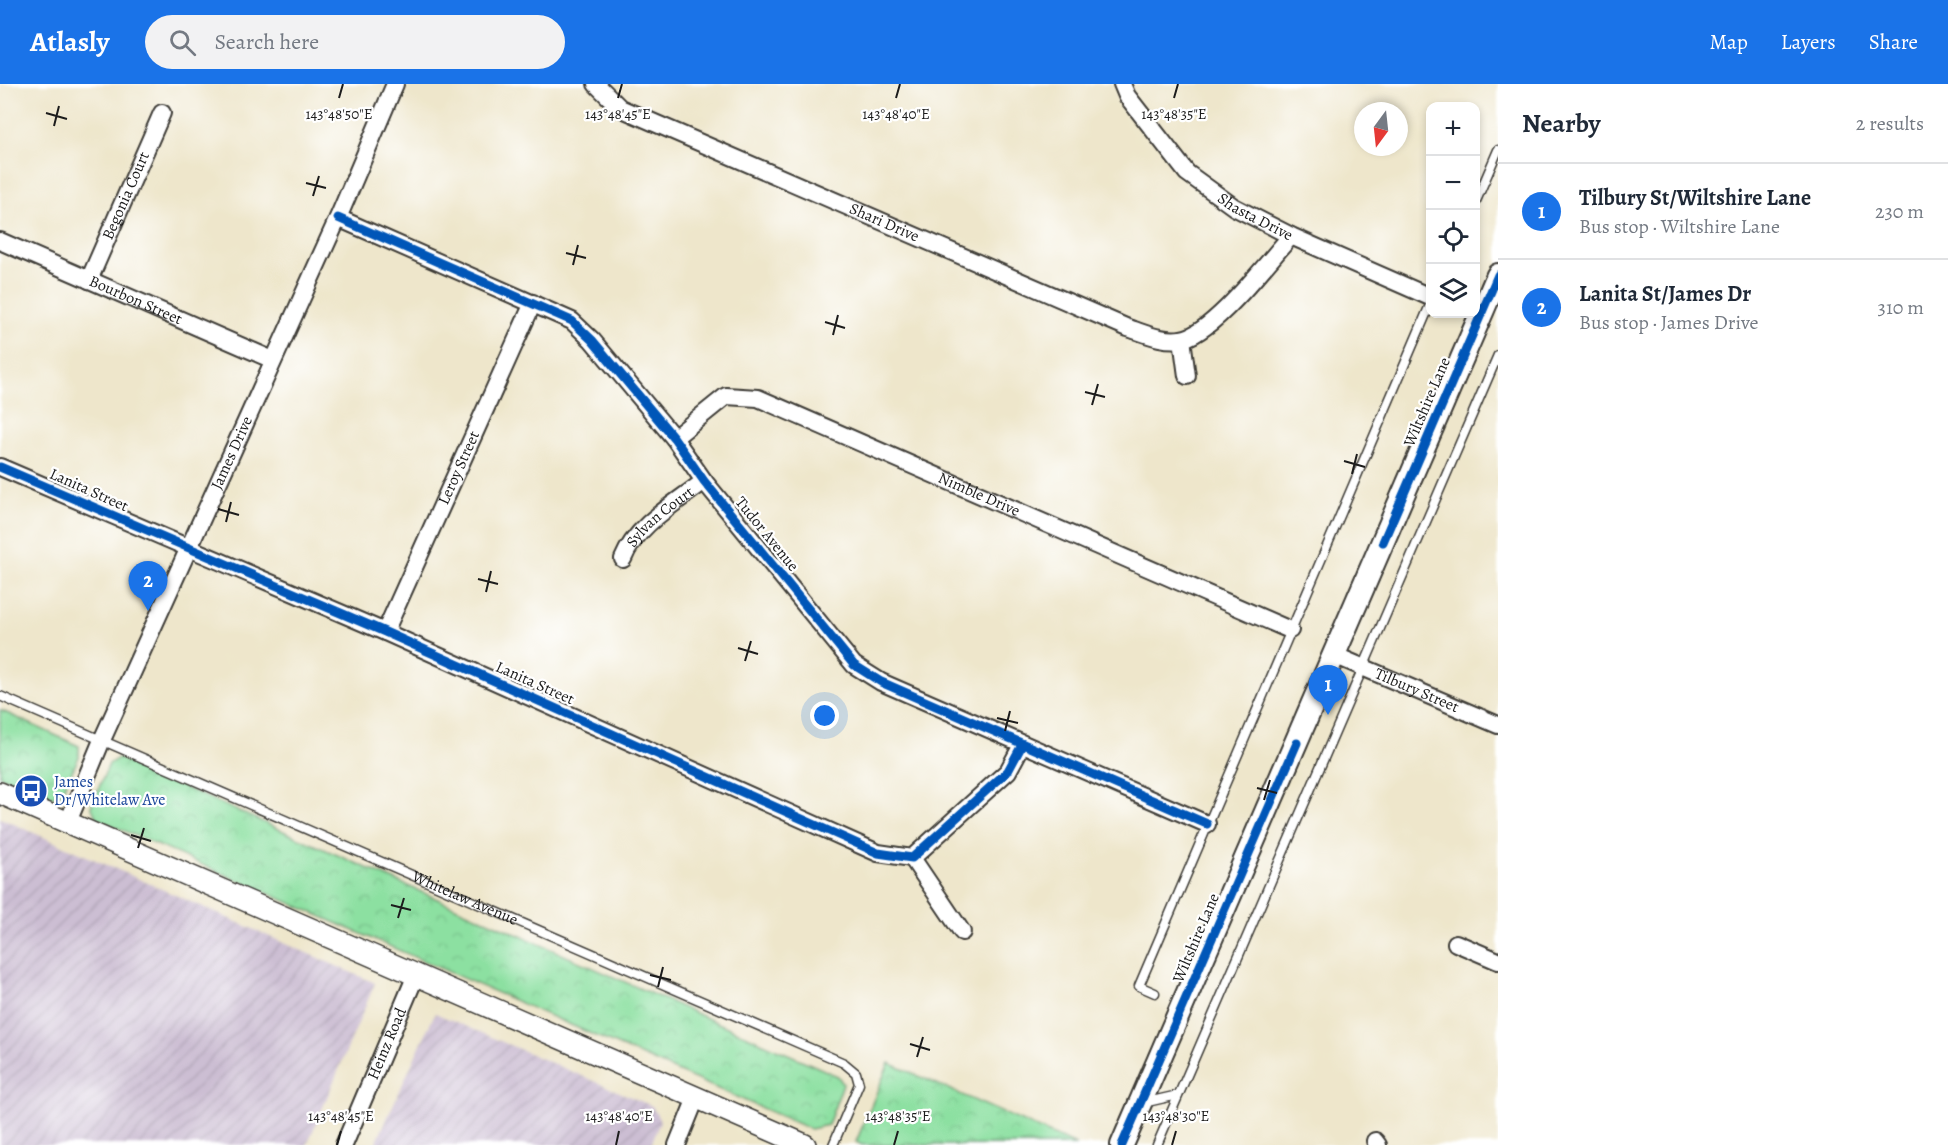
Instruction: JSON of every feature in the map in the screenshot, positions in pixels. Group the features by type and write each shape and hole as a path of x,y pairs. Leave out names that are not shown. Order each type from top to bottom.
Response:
{"main road":[{"name":"Wiltshire Lane","path":"1480,308 1498,275"},
{"name":"Wiltshire Lane","path":"1122,1145 1334,655 1475,318"}],"street":[{"name":"James Drive","path":"68,822 102,740 338,218 395,84"},
{"name":"Shari Drive","path":"596,84 620,108 1128,328 1157,338 1182,339"},
{"name":"Shasta Drive","path":"1122,84 1127,96 1187,173 1234,207 1291,236 1426,295"},
{"name":"Begonia Court","path":"89,280 162,113"},
{"name":"Tudor Avenue","path":"338,218 572,321 592,340 674,438 704,481 854,665 881,682 1208,824"},
{"path":"1187,376 1182,339 1205,327 1223,311 1291,236"},
{"name":"Bourbon Street","path":"0,241 273,360"},
{"name":"Leroy Street","path":"385,632 533,303"},
{"name":"Nimble Drive","path":"674,438 726,396 758,398 1290,630"},
{"name":"Lanita Street","path":"0,467 385,632 878,854 912,858"},
{"name":"Sylvan Court","path":"623,559 638,533 704,481"},
{"name":"Tilbury Street","path":"1334,655 1498,725"},
{"path":"962,932 912,858 1008,771 1022,744"},
{"path":"0,793 805,1145"},
{"path":"1456,943 1498,961"},
{"name":"Heinz Road","path":"344,1145 416,975"},
{"path":"677,1145 696,1098"}],"lane":[{"path":"1480,192 1498,150"},
{"name":"Wiltshire Lane","path":"1155,993 1139,986 1426,316"},
{"path":"1157,1145 1498,355"},
{"name":"Whitelaw Avenue","path":"0,696 844,1063 856,1073 858,1084 833,1145"},
{"path":"1140,1104 1178,1095"}],"shaded area":[{"path":"0,818 375,983 307,1145 0,1145"},
{"path":"435,1013 652,1106 660,1121 651,1145 375,1145"}],"green space":[{"path":"0,710 79,746 79,757 61,794 49,798 0,776"},
{"path":"118,758 838,1076 843,1084 828,1125 810,1129 97,819 91,806 109,764"},
{"path":"889,1063 1076,1145 862,1145 856,1142"}],"cycle path":[{"path":"338,218 572,321 592,340 674,438 704,481 854,665 881,682 1207,824"},
{"path":"1383,542 1498,275"},
{"path":"0,467 385,632 878,853 912,858 1008,771 1022,745"},
{"path":"1122,1145 1297,743"}],"place":[{"name":"Lanita St/James Dr","path":"148,611"},
{"name":"Tilbury St/Wiltshire Lane","path":"1328,715"},
{"name":"James Dr/Whitelaw Ave","path":"31,791"}]}
